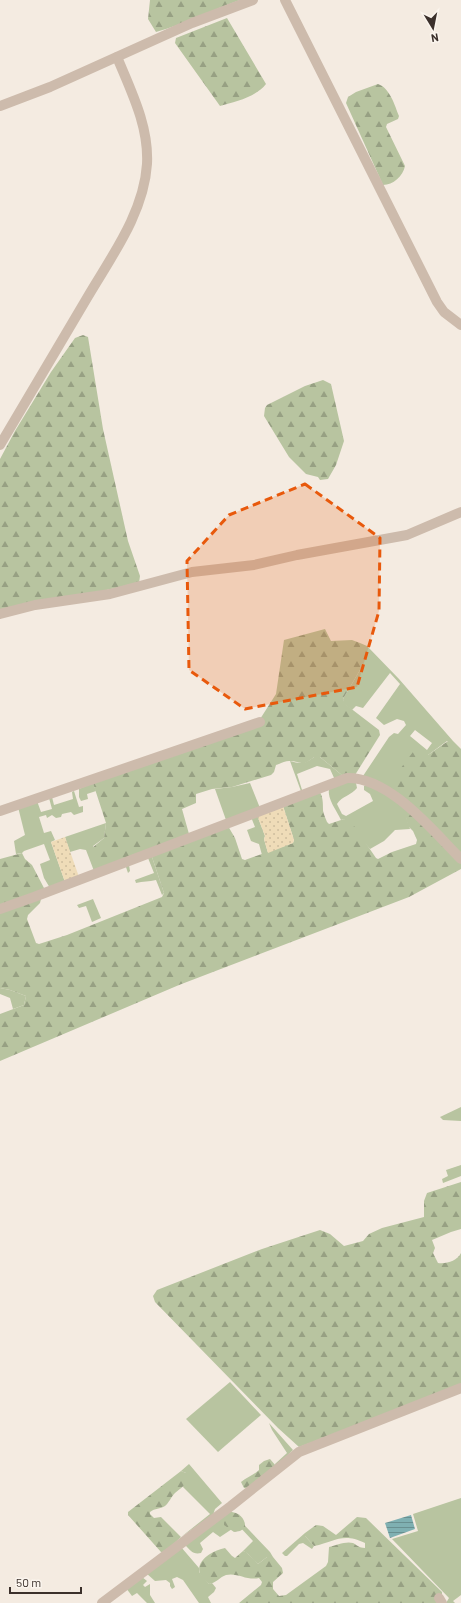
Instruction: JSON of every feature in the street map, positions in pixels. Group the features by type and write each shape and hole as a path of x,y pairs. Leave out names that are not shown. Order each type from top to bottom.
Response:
{"street":[{"path":"0,106 50,87 192,23 253,0"},
{"path":"285,0 437,302 444,312 461,325"},
{"path":"0,445 125,233 144,185 147,163 146,135 138,110 117,57"},
{"path":"0,614 35,605 110,594 192,572 254,565 297,555 407,535 461,512"},
{"path":"0,811 260,722"},
{"path":"0,909 347,778 364,780 388,792 411,808 461,859"},
{"path":"102,1603 231,1506 299,1452 461,1388"}],"highlighted area":[{"path":"305,484 380,538 379,611 357,687 245,709 189,670 187,561 229,515"}],"green space":[{"path":"150,0 240,0 156,32 148,19"},
{"path":"227,18 266,84 262,89 251,96 220,106 175,43 176,38"},
{"path":"378,84 389,93 399,116 398,119 387,124 386,127 405,166 400,176 394,182 387,185 383,185 346,103 348,97 356,92"},
{"path":"83,335 88,337 103,429 128,541 140,576 139,583 0,613 0,459 15,431 51,372 75,338"},
{"path":"323,380 331,384 344,441 336,465 328,479 320,480 318,477 306,474 289,457 264,416 267,405 305,386"},
{"path":"325,629 331,641 352,640 360,643 360,670 343,699 345,704 379,730 380,735 355,775 343,776 320,757 314,757 304,763 289,761 276,765 274,772 271,775 232,787 212,789 196,794 196,803 182,809 189,834 102,868 99,866 92,848 104,838 106,823 93,783 255,727 276,694 284,640"},
{"path":"360,643 367,646 399,679 453,741 447,741 388,788 363,776 389,737 394,733 398,734 406,725 404,721 397,719 384,725 376,718 400,684 390,673 363,708 356,706 352,710 344,704 343,699 360,670","holes":["415,730 432,743 427,750 410,736"]},
{"path":"448,741 453,741 461,749 461,869 409,897 179,985 0,1061 0,1014 24,1005 26,996 0,988 0,859 22,853 25,859 32,865 44,888 40,903 28,915 27,919 36,943 39,944 67,935 162,897 164,893 151,854 228,826 235,838 242,859 245,860 293,843 294,840 283,806 319,791 322,797 323,811 327,822 329,824 344,819 352,823 378,859 392,852 416,844 417,840 413,831 408,826 401,796 388,788 388,785 413,752 419,750 428,755"},
{"path":"314,757 320,757 343,776 335,780 330,769 317,766 297,774 303,793 302,794 290,761 303,763"},
{"path":"93,783 96,791 87,794 88,799 81,801 79,797 79,789"},
{"path":"250,783 260,808 226,820 215,789"},
{"path":"344,783 356,783 357,788 337,804 342,814 346,816 373,801 370,794 364,790 364,786 366,785 377,789 405,808 410,829 395,830 384,841 370,849 344,819 341,820 329,797 329,789"},
{"path":"74,791 79,807 83,806 83,812 74,815 71,812 62,814 61,817 56,818 52,815 47,818 46,815 39,817 44,833 51,831 55,840 51,842 65,882 50,888 44,878 40,864 50,860 44,844 16,854 14,841 25,835 18,807 37,801 41,812 52,809 49,798 52,797 54,805 73,799 72,792"},
{"path":"257,815 265,836 264,839 268,853 262,855 259,844 251,841 247,830 255,827 251,817"},
{"path":"106,823 104,838 93,846 102,868 94,871 86,850 80,849 70,852 65,837"},
{"path":"151,854 164,893 162,895 156,880 136,883 135,880 154,873 148,858 129,865 130,871 128,873 125,864"},
{"path":"93,899 101,918 92,922 86,906 79,908 77,905"},
{"path":"0,988 26,996 24,1005 13,1009 10,998 0,994"},
{"path":"461,1107 461,1121 443,1120 440,1117"},
{"path":"461,1165 461,1176 443,1183 442,1179 448,1176 446,1170"},
{"path":"461,1182 461,1229 432,1240 435,1248 433,1253 438,1263 451,1261 457,1258 461,1253 461,1386 299,1447 278,1428 155,1302 153,1296 157,1290 262,1249 320,1230 330,1234 344,1246 363,1241 369,1234 382,1228 424,1217 424,1201 427,1193"},
{"path":"230,1382 261,1415 218,1452 186,1419"},
{"path":"269,1423 293,1450 276,1466 275,1464 287,1453"},
{"path":"270,1459 276,1466 250,1488 244,1488 241,1482 259,1470 259,1465 264,1461"},
{"path":"189,1464 222,1503 215,1509 213,1515 181,1537 210,1514 183,1487 186,1473 181,1471"},
{"path":"181,1471 186,1473 187,1480 185,1485 175,1493 165,1506 150,1512 154,1518 161,1517 181,1537 164,1553 161,1552 128,1515 128,1512"},
{"path":"461,1498 461,1595 453,1601 455,1603 446,1603 449,1598 392,1539 418,1531 413,1514"},
{"path":"230,1510 273,1557 267,1557 258,1564 243,1551 253,1541 238,1525 220,1537 213,1532 200,1543 203,1549 201,1553 194,1553 185,1545"},
{"path":"230,1512 236,1513 243,1519 245,1528 234,1532 224,1525 224,1519"},
{"path":"357,1517 366,1518 442,1592 442,1603 239,1603 261,1585 262,1582 259,1578 255,1579 230,1574 209,1584 200,1574 200,1564 206,1556 225,1548 235,1558 243,1551 246,1552 258,1564 267,1557 273,1557 282,1568 283,1573 273,1582 273,1589 279,1596 286,1595 326,1566 328,1562 329,1547 347,1542 365,1548 365,1543 350,1538 339,1539 314,1546 305,1536 305,1533 316,1525 323,1526 336,1535"},
{"path":"305,1533 305,1536 314,1546 312,1549 303,1543 299,1544 287,1556 282,1553"},
{"path":"181,1547 199,1568 199,1572 209,1584 212,1583 216,1588 208,1597 211,1603 199,1603 183,1580 177,1577 172,1579 175,1587 172,1589 170,1583 166,1580 155,1581 146,1573"},
{"path":"142,1577 147,1581 143,1585 145,1587 150,1584 150,1595 155,1603 147,1603 137,1593 132,1596 126,1588"}],"sand":[{"path":"283,806 294,840 293,843 268,853 264,839 265,836 257,815"},
{"path":"65,837 79,877 65,882 51,842"}],"water":[{"path":"411,1515 415,1529 390,1538 385,1523"}]}
